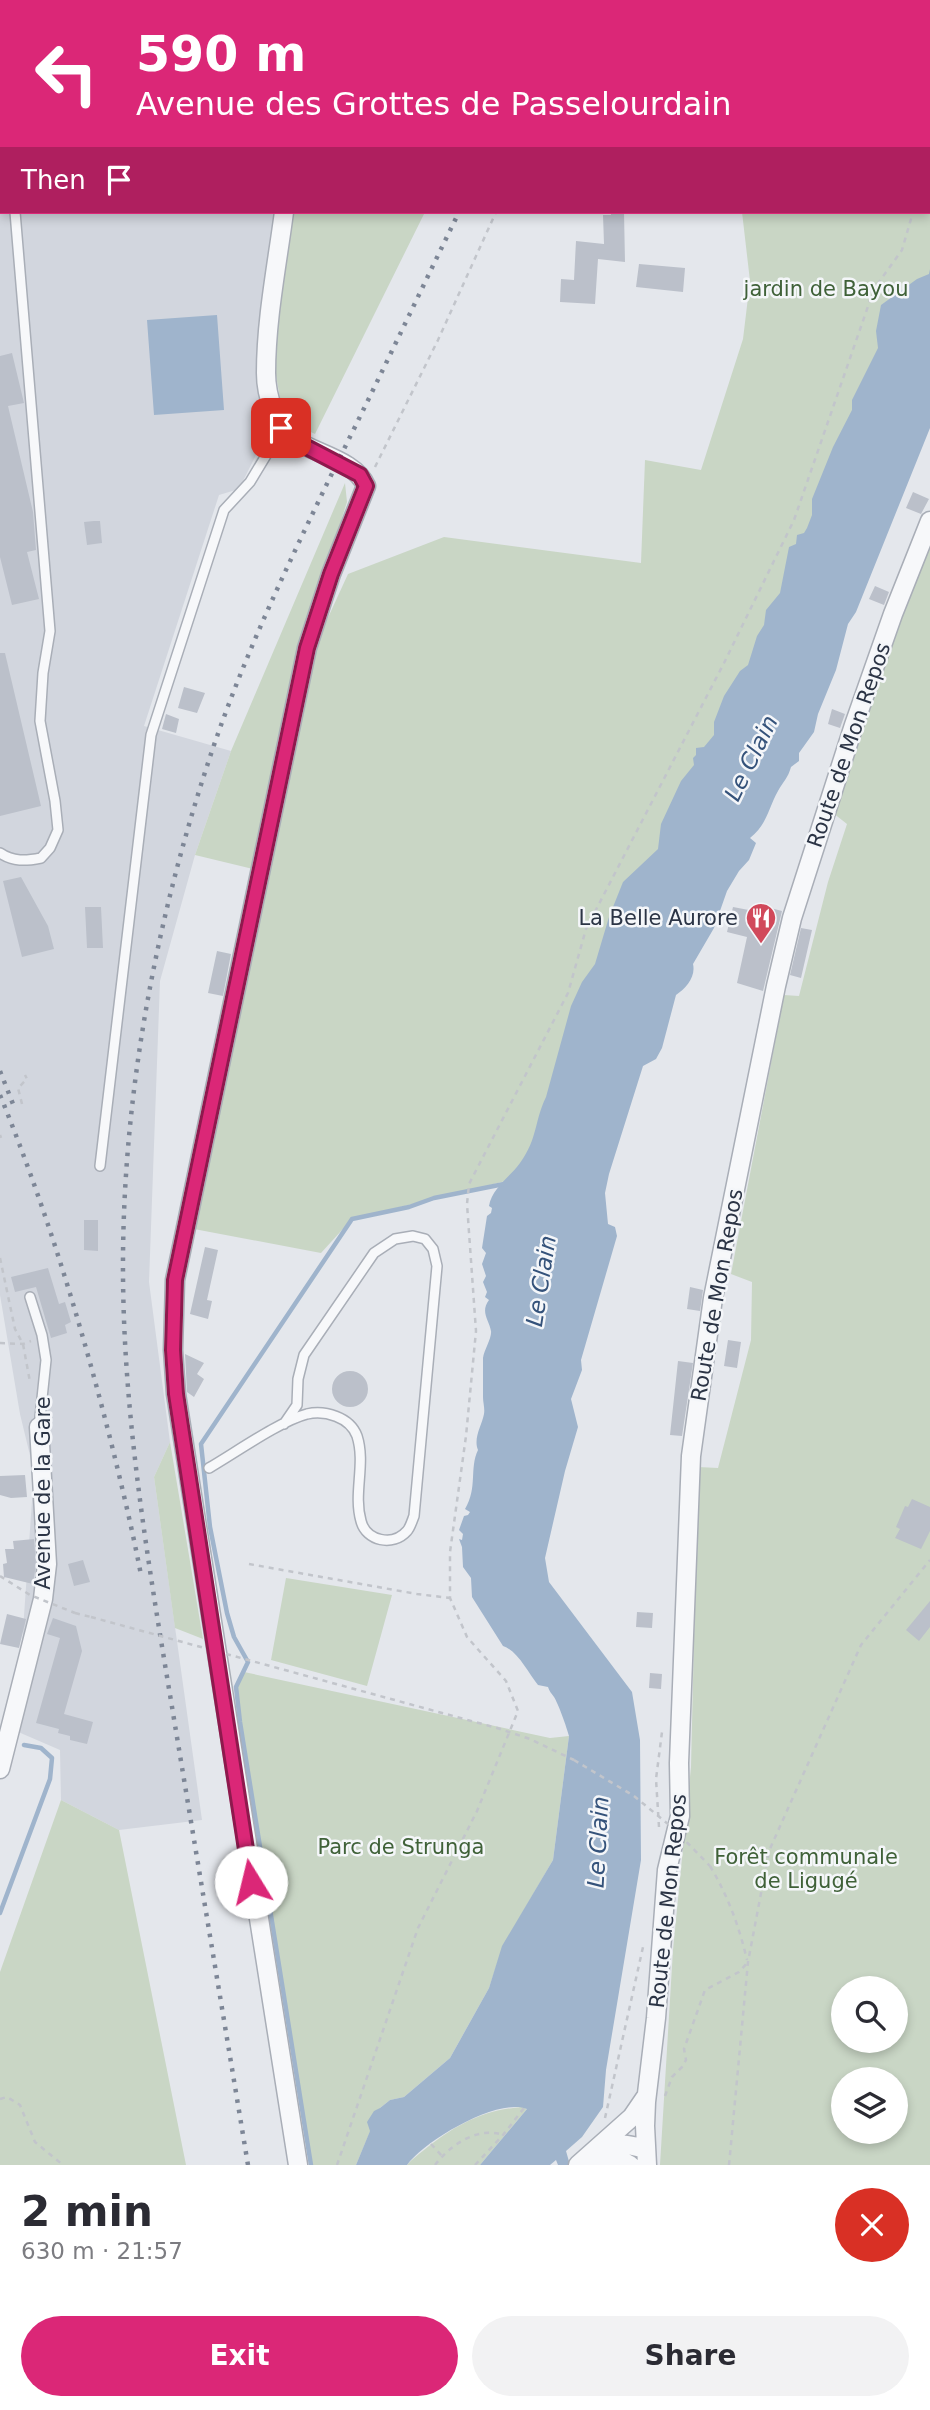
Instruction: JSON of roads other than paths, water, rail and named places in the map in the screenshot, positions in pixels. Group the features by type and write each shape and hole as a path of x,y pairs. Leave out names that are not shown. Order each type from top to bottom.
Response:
{"street":[{"path":"284,214 266,376 273,406 282,429 293,440 360,475 366,486 331,574 307,648 175,1280 173,1350 176,1394 253,1896 298,2165"},
{"name":"Route de Mon Repos","path":"646,2157 654,2099 656,2018 667,1870 680,1816 679,1763 691,1456 713,1298 792,918 854,725 893,614 930,521"},
{"name":"Avenue de la Gare","path":"0,1769 43,1600 47,1564 39,1427"},
{"path":"582,2162 654,2099"},
{"path":"582,2162 613,2144 624,2144 646,2157"},
{"path":"582,2162 604,2155 630,2165"}],"lane":[{"path":"0,853 8,859 27,861 41,858 50,848 58,830 40,721 43,673 50,631 15,214"},
{"path":"100,1166 152,736 218,523 224,510 250,481 282,429"},
{"path":"209,1468 284,1424 307,1414 326,1412 345,1421 356,1434 362,1467 358,1507 361,1524 369,1535 381,1541 396,1538 408,1531 414,1516 437,1266 433,1249 425,1239 413,1236 395,1239 374,1253 304,1355 298,1379 298,1405 284,1424"},
{"name":"Avenue de la Gare","path":"30,1297 42,1335 46,1360 39,1427"}],"water":[{"name":"Le Clain","path":"930,269 930,428 856,612 848,624 836,670 818,714 814,732 799,753 799,761 791,767 764,822 750,838 756,843 749,860 727,891 714,928 693,964 689,982 676,995 662,1048 656,1059 643,1066 605,1193 608,1224 615,1227 617,1236 581,1360 582,1370 571,1399 578,1427 545,1558 549,1582 632,1692 640,1740 641,1860 606,2070 603,2107 582,2137 566,2151 570,2165 558,2165 556,2160 550,2165 480,2165 527,2109 514,2107 498,2109 462,2124 429,2144 407,2165 356,2165 370,2131 367,2122 374,2111 390,2100 404,2097 450,2058 489,1988 502,1946 553,1860 568,1732 558,1704 548,1687 538,1685 518,1657 503,1646 472,1597 471,1578 463,1567 459,1539 462,1540 463,1534 459,1530 464,1516 470,1512 465,1509 471,1493 478,1450 477,1436 484,1412 483,1358 491,1331 485,1312 489,1300 485,1297 487,1292 483,1282 486,1276 482,1264 486,1253 482,1248 487,1216 492,1208 489,1206 497,1188 520,1163 530,1146 571,1006 582,982 595,964 623,882 658,849 661,824 681,781 694,765 696,748 704,747 714,735 714,722 724,696 740,671 748,665 757,636 764,625 766,610 780,593 789,547 796,544 797,535 804,533 807,528 812,515 812,499 833,447 852,410 852,400 878,348 876,331 881,305 917,279 929,274"},
{"path":"217,315 224,410 154,415 147,320"}],"waterway":[{"path":"311,2165 240,1722 236,1687 248,1662 234,1637 227,1613 210,1527 201,1444 352,1219 504,1184"},
{"path":"0,1913 50,1779 52,1758 41,1748 24,1745"}],"railway":[{"path":"248,2165 138,1486 124,1315 125,1193 130,1129 137,1064 161,936 193,810 226,711 288,566 458,214"},
{"path":"0,1071 13,1104"},
{"path":"0,1095 33,1182 76,1315 113,1450 141,1575"}],"place":[{"name":"La Belle Aurore","path":"761,945"}],"park label":[{"name":"jardin de Bayou","path":"826,289"},
{"name":"Parc de Strunga","path":"401,1847"},
{"name":"Forêt communale de Ligugé","path":"806,1869"}]}
